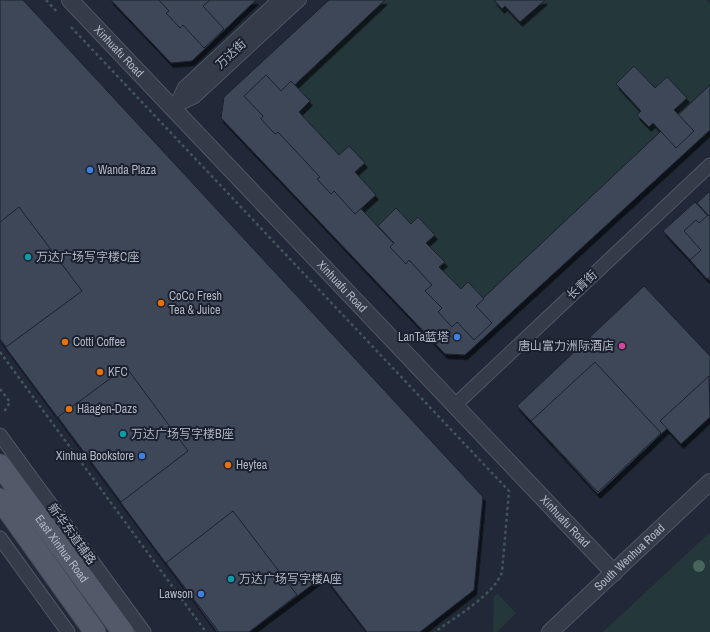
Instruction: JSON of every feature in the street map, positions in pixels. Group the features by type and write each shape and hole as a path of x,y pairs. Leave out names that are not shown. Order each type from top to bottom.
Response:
{"main road":[{"name":"East Xinhua Road","path":"0,465 123,632"},
{"name":"East Xinhua Road","path":"0,500 8,528 95,632"}],"street":[{"name":"Xinhuafu Road","path":"70,0 614,573"},
{"path":"173,108 183,87 277,0"},
{"name":"万达街","path":"173,108 289,0"},
{"path":"173,108 195,98 301,0"},
{"name":"长青街","path":"454,405 710,165"},
{"name":"新华东道辅路","path":"0,435 144,632"},
{"name":"South Wenhua Road","path":"550,632 710,482"},
{"path":"0,538 68,632"}],"path":[{"path":"46,0 63,17"},
{"path":"68,23 509,491 502,572 499,581 488,592 435,632"},
{"path":"0,352 206,632"},
{"path":"0,389 10,402 4,412"}],"green space":[{"path":"385,0 706,0 710,4 710,85 463,317 268,110"},
{"path":"710,533 710,632 603,632 707,535"},
{"path":"498,594 516,613 497,632 493,632 494,596"}],"building":[{"name":"Wanda Plaza","path":"0,0 23,0 483,497 474,590 420,632 367,632 324,576 249,632 217,632 0,340"},
{"path":"111,0 165,0 182,17 200,0 256,0 192,61 171,63"},
{"path":"159,0 210,0 203,6 224,29 204,48 183,25 180,28 166,13 169,11"},
{"path":"329,0 385,0 268,110 463,317 710,85 710,130 465,355 445,354 221,118 224,97"},
{"path":"494,0 545,0 520,22 505,6 502,9"},
{"path":"634,66 655,88 667,77 687,98 674,110 694,131 676,148 653,123 649,127 637,115 641,111 616,84"},
{"path":"266,75 281,91 291,81 310,101 299,112 339,155 349,146 365,163 355,172 376,195 355,214 334,191 331,194 317,179 320,177 278,132 275,134 261,119 263,116 244,96"},
{"path":"710,191 710,217 697,203"},
{"path":"695,202 710,218 710,281 663,231"},
{"name":"万达广场写字楼C座","path":"19,207 82,291 6,347 0,339 0,222"},
{"path":"396,208 411,224 418,217 435,235 426,243 445,262 439,267 461,289 468,282 484,299 476,306 492,323 474,340 457,322 452,327 438,312 442,308 425,291 432,285 409,260 406,264 390,247 394,243 378,226"},
{"path":"708,215 710,217 710,277 707,279 690,260 701,250 684,231 696,220 699,223"},
{"name":"唐山富力洲际酒店","path":"644,286 710,356 710,388 598,494 517,406"},
{"path":"595,362 661,433 598,492 531,421"},
{"name":"万达广场写字楼B座","path":"126,367 188,451 121,502 58,417"},
{"path":"709,376 710,417 681,444 660,421"},
{"name":"万达广场写字楼A座","path":"233,511 297,595 249,632 219,632 166,563"}],"place":[{"name":"Wanda Plaza","path":"90,170"},
{"name":"万达广场写字楼C座","path":"28,257"},
{"name":"CoCo Fresh Tea & Juice","path":"161,303"},
{"name":"LanTa蓝塔","path":"457,337"},
{"name":"Cotti Coffee","path":"65,342"},
{"name":"唐山富力洲际酒店","path":"622,346"},
{"name":"KFC","path":"100,372"},
{"name":"Häagen-Dazs","path":"69,409"},
{"name":"万达广场写字楼B座","path":"123,434"},
{"name":"Xinhua Bookstore","path":"142,456"},
{"name":"Heytea","path":"228,465"},
{"name":"万达广场写字楼A座","path":"231,579"},
{"name":"Lawson","path":"201,594"}]}
